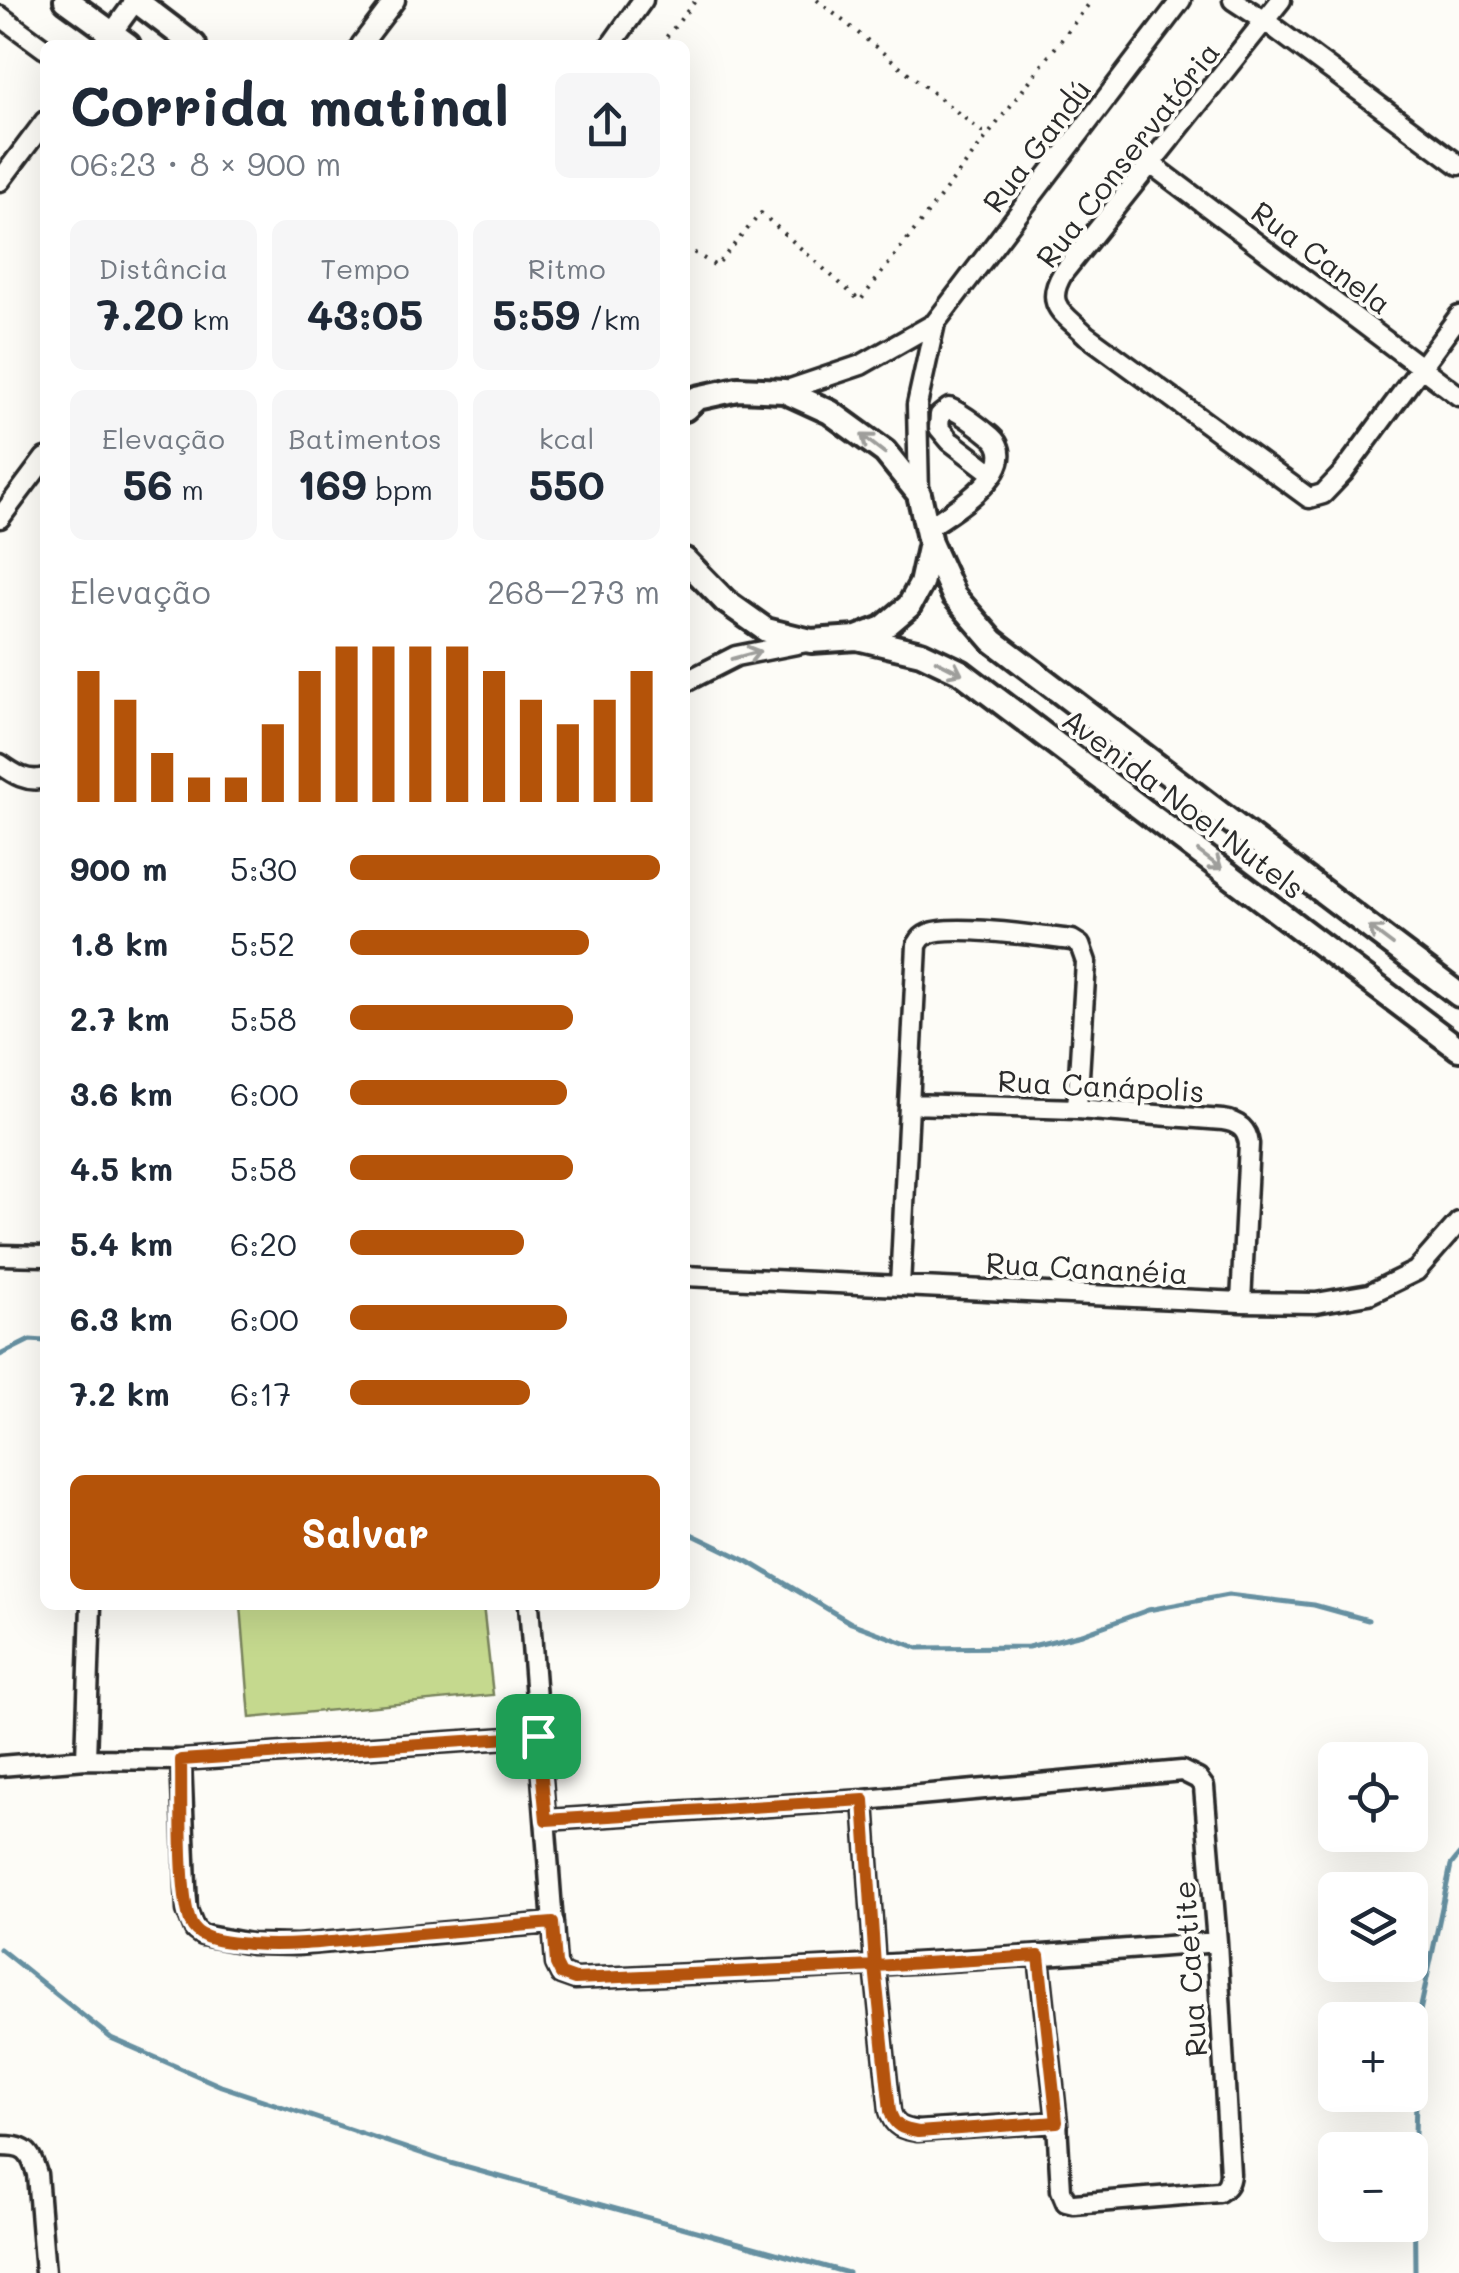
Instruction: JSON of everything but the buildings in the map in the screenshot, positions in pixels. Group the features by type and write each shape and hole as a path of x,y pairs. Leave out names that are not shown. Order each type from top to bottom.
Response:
{"main road":[{"path":"66,0 114,40"},
{"path":"135,0 187,40"},
{"path":"690,401 738,389 784,391 830,412 885,452 919,494"},
{"name":"Avenida Noel Nutels","path":"919,494 928,536 954,596 994,641 1459,995"},
{"path":"690,565 725,601 766,630 810,641 857,638 883,628 909,606 921,584 928,536"},
{"name":"Avenida Noel Nutels","path":"857,638 921,653 961,672 1459,1050"}],"street":[{"path":"115,40 135,0"},
{"path":"366,40 395,0"},
{"path":"615,40 643,0"},
{"name":"Rua Gandú","path":"784,391 860,365 935,323 1181,0"},
{"path":"1233,0 1459,165"},
{"name":"Rua Conservatória","path":"1280,0 1063,273 1054,294 1055,304 1086,334 1309,498 1331,487 1344,473 1421,366"},
{"path":"0,16 40,45"},
{"path":"0,182 40,128"},
{"name":"Rua Canela","path":"1150,164 1459,396"},
{"path":"1421,366 1459,316"},
{"name":"Rua Gandú","path":"919,494 917,405 935,323"},
{"path":"0,518 40,465"},
{"path":"928,536 970,501 992,473"},
{"path":"690,679 736,656 810,641"},
{"path":"0,764 16,775 40,780"},
{"path":"900,1286 917,945 923,936 964,930 1072,940 1080,945 1086,962 1078,1109"},
{"name":"Rua Canápolis","path":"909,1104 1078,1109 1231,1121 1248,1135 1241,1302"},
{"name":"Rua Cananéia","path":"690,1276 1241,1302 1316,1302 1368,1294 1416,1271 1459,1222"},
{"path":"0,1255 40,1256"},
{"path":"86,1758 91,1610"},
{"path":"529,1610 556,1964 561,1974 575,1979 875,1966 1217,1942"},
{"path":"0,1766 86,1758 181,1760 538,1736"},
{"path":"181,1760 184,1886 187,1910 195,1930 202,1935 251,1944 297,1944 553,1923"},
{"name":"Rua Caetite","path":"864,1800 1182,1771 1198,1778 1204,1787 1230,2182 1219,2192 1066,2202 1061,2190 1057,2122"},
{"path":"546,1820 864,1800 888,2099 895,2124 904,2130 1057,2122 1039,1956"},
{"path":"0,2146 24,2150 33,2161 45,2273"}],"path":[{"path":"664,40 696,0"},
{"path":"817,0 987,136"},
{"path":"690,250 716,266 761,213 860,301 1092,0"}],"green space":[{"path":"241,1610 484,1610 493,1695 250,1718"}],"waterway":[{"path":"0,1355 30,1340 40,1341"},
{"path":"690,1533 749,1562 851,1623 918,1648 1028,1647 1082,1634 1148,1610 1228,1595 1314,1605 1368,1620"},
{"path":"1415,2273 1419,2016 1451,1865 1459,1855"},
{"path":"0,1949 111,2038 221,2086 450,2163 848,2273"}],"route":[{"path":"538,1736 181,1760 184,1886 190,1922 202,1935 251,1944 297,1944 553,1923 556,1964 561,1974 575,1979 875,1966 890,2111 895,2124 918,2132 1057,2122 1039,1956 875,1966 864,1800 546,1820 538,1736"}]}
